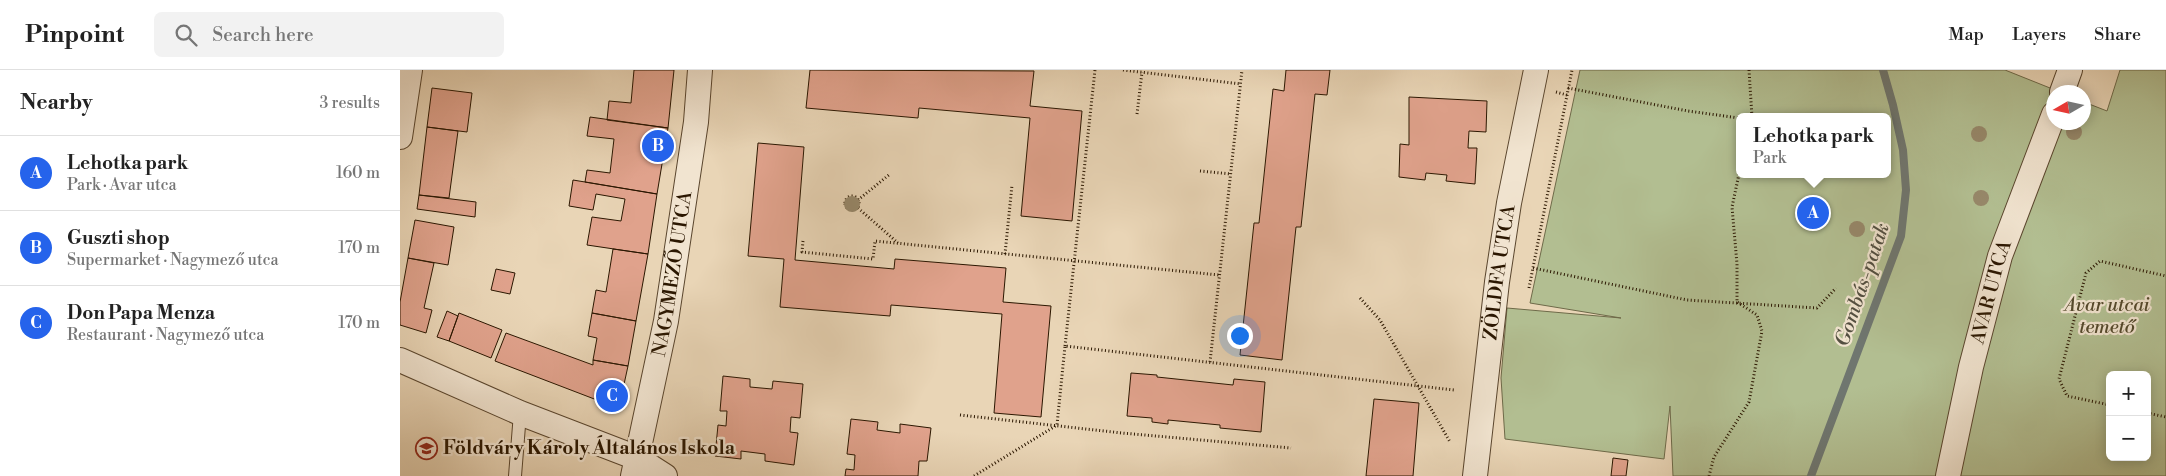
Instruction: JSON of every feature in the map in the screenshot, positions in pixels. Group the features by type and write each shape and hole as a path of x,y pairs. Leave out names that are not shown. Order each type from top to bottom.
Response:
{"street":[{"path":"400,137 410,70"},
{"name":"NAGYMEZŐ UTCA","path":"635,467 666,321 696,122 700,70"},
{"name":"ZÖLDFA UTCA","path":"1475,476 1496,282 1509,203 1536,70"},
{"path":"2065,85 2070,70"},
{"name":"AVAR UTCA","path":"1948,476 1970,368 2000,256 2048,130"},
{"path":"400,360 520,412 635,467 665,476"}],"lane":[{"path":"515,476 520,412"}],"path":[{"path":"1057,425 1095,70"},
{"path":"1122,70 1241,84"},
{"path":"1210,362 1242,70"},
{"path":"1529,288 1572,70"},
{"path":"1749,70 1752,113"},
{"path":"1137,114 1142,72"},
{"path":"1568,88 1688,111 1736,118"},
{"path":"1200,171 1230,174"},
{"path":"858,200 890,174"},
{"path":"1737,302 1737,264 1732,208 1739,178"},
{"path":"1005,254 1012,185"},
{"path":"858,200 850,197 845,203 850,210 858,208"},
{"path":"858,200 858,208 899,244"},
{"path":"803,241 802,252 873,259 875,241 1219,275"},
{"path":"2106,404 2068,396 2058,379 2086,273 2100,261 2166,276"},
{"path":"1533,268 1687,300 1817,308 1836,288"},
{"path":"1360,298 1380,320 1450,442"},
{"path":"1710,476 1714,457 1750,402 1762,331 1757,315 1737,302"},
{"path":"1065,346 1454,390"},
{"path":"2151,414 2166,418"},
{"path":"960,415 1122,433 1290,448"},
{"path":"974,476 1057,425"}],"green space":[{"name":"Avar utcai temető","path":"1580,70 2005,70 2046,86 2046,130 2091,130 2091,105 2107,111 2120,70 2166,70 2166,476 1673,476 1670,406 1664,459 1505,439 1501,378 1507,308 1621,318 1530,303"}],"building":[{"path":"634,70 674,70 668,128 607,120 609,101 631,103"},
{"path":"810,70 1034,71 1030,106 1082,111 1072,221 1021,216 1030,118 919,108 918,118 806,108"},
{"path":"1286,70 1330,70 1327,95 1315,94 1301,227 1296,227 1282,360 1240,355 1254,223 1259,223 1273,89 1284,91"},
{"path":"432,88 472,93 467,132 427,127"},
{"path":"1409,97 1487,101 1486,132 1469,131 1468,148 1477,148 1475,184 1446,181 1447,175 1426,173 1425,180 1399,177 1400,144 1409,145"},
{"path":"590,117 668,128 657,194 585,182 587,170 610,173 614,139 587,136"},
{"path":"427,127 458,131 449,198 419,195"},
{"path":"758,143 804,147 795,260 894,269 895,259 1006,268 1003,302 1051,306 1041,417 994,413 1002,314 891,305 890,316 780,307 784,259 748,256"},
{"path":"573,180 657,194 648,254 587,245 592,217 621,221 625,199 596,194 593,210 569,206"},
{"path":"419,195 476,202 475,217 417,209"},
{"path":"415,220 454,227 448,265 408,258"},
{"path":"613,249 648,254 636,321 592,313 596,290 606,292"},
{"path":"408,258 434,263 424,308 432,310 426,333 400,325 400,302"},
{"path":"496,269 515,273 510,294 491,290"},
{"path":"447,311 458,316 449,341 437,337"},
{"path":"459,313 502,330 491,358 449,341"},
{"path":"592,313 636,321 628,366 593,360 597,338 588,336"},
{"path":"506,333 593,365 593,360 628,366 621,398 610,405 495,361"},
{"path":"1131,373 1233,385 1234,379 1265,382 1261,432 1220,428 1220,425 1168,420 1168,424 1152,422 1152,418 1127,416"},
{"path":"723,376 750,379 750,387 772,389 773,381 803,384 800,418 791,417 790,432 798,433 794,465 765,461 765,454 741,451 741,459 715,456 718,425 726,426 727,411 720,411"},
{"path":"1374,399 1419,403 1413,476 1366,476"},
{"path":"851,419 878,422 877,430 900,433 900,424 931,428 927,461 919,461 918,476 845,476 846,469 854,470 855,455 847,454"},
{"path":"1613,458 1628,460 1626,476 1611,476"}],"waterway":[{"name":"Gombás-patak","path":"1811,476 1901,236 1906,190 1903,150 1883,70"}],"place":[{"name":"Guszti shop","path":"658,146"},
{"name":"Lehotka park","path":"1813,213"},
{"name":"Don Papa Menza","path":"612,396"},
{"name":"Földváry Károly Általános Iskola","path":"427,448"}]}
